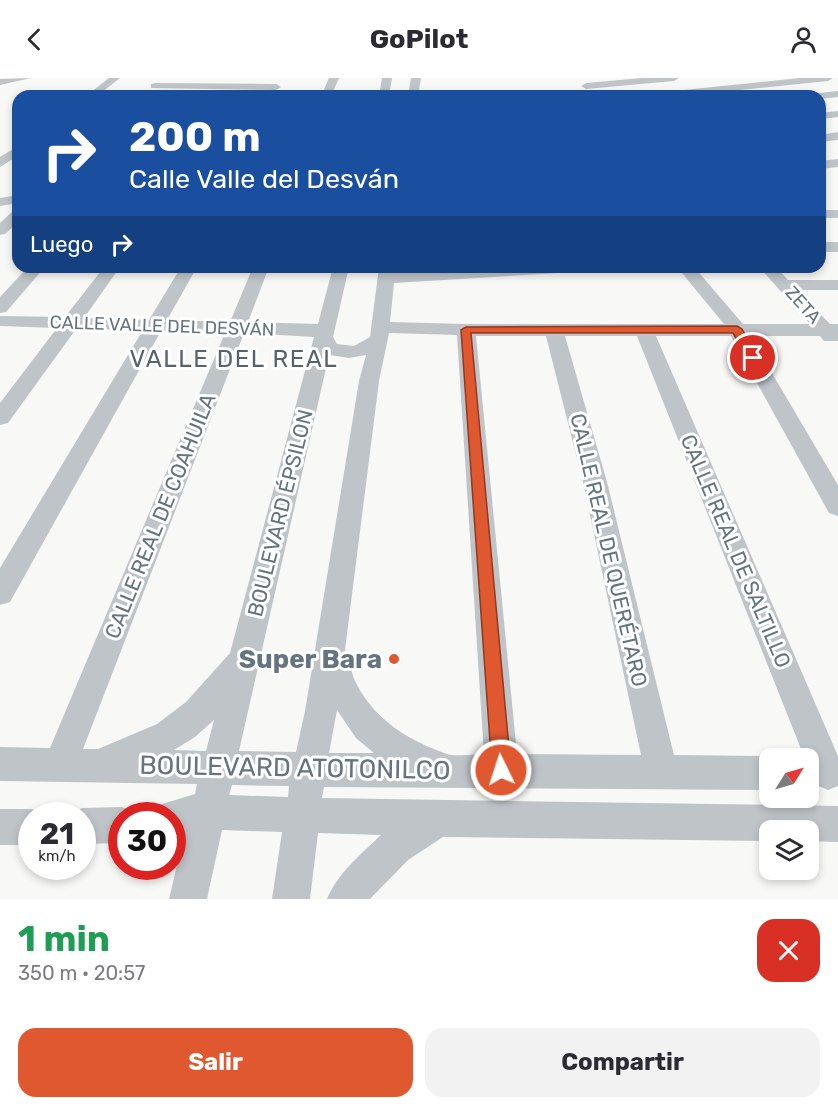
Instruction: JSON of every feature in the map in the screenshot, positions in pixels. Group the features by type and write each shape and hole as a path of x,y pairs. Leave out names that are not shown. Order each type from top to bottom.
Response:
{"street":[{"path":"0,82 26,78"},
{"path":"99,90 115,78"},
{"path":"164,78 152,88 213,90"},
{"path":"578,78 590,90"},
{"path":"586,86 674,78"},
{"path":"694,82 710,90 828,78 838,82"},
{"path":"544,90 545,80"},
{"path":"3,171 12,158"},
{"path":"0,231 12,220"},
{"path":"0,308 32,273"},
{"path":"0,418 107,273"},
{"path":"0,593 186,273"},
{"name":"CALLE REAL DE COAHUILA","path":"75,766 236,328 259,273"},
{"name":"BOULEVARD ÉPSILON","path":"188,899 245,653 339,273"},
{"path":"291,899 369,381 380,333 387,273"},
{"path":"691,273 737,329 838,506"},
{"name":"ZETA","path":"773,273 831,330 838,345"},
{"path":"786,285 838,285"},
{"name":"CALLE VALLE DEL DESVÁN","path":"0,321 323,333"},
{"path":"323,333 329,348 345,353 361,351 380,333 554,329 831,330"},
{"name":"CALLE REAL DE QUERÉTARO","path":"554,329 595,482 661,772"},
{"name":"CALLE REAL DE SALTILLO","path":"644,329 825,773"},
{"path":"466,330 501,770"},
{"path":"330,645 346,699 359,718 379,738 398,751 420,760 457,770"},
{"path":"75,766 145,749 184,727 215,696 245,653"},
{"name":"BOULEVARD ATOTONILCO","path":"0,764 759,773"},
{"name":"BOULEVARD ATOTONILCO","path":"186,814 195,812 438,819 838,824"},
{"path":"346,899 363,878 395,847 438,819"},
{"path":"0,827 18,827"}],"place":[{"name":"Super Bara","path":"394,659"}],"district":[{"name":"VALLE DEL REAL","path":"234,359"}],"route":[{"path":"501,770 466,330 737,329 753,358"}]}
